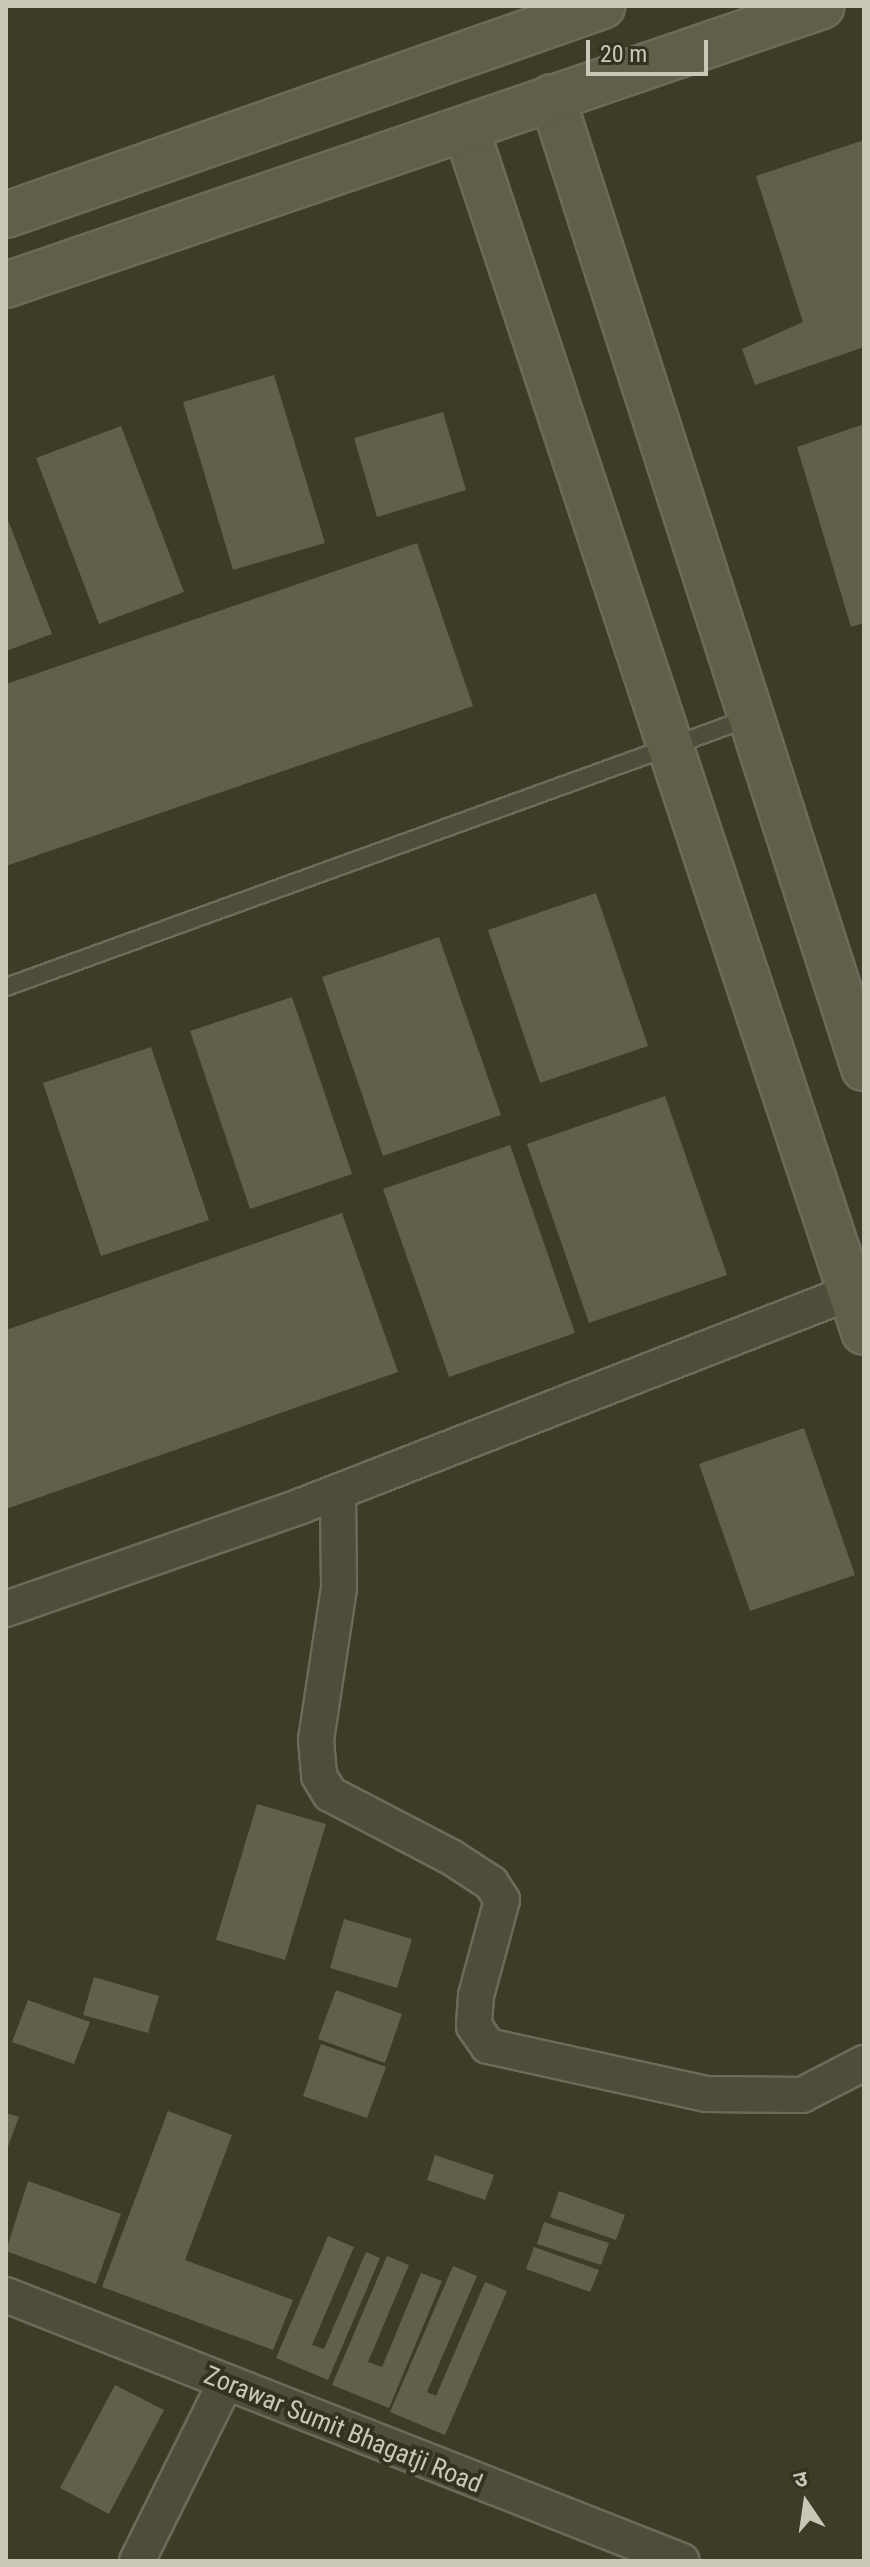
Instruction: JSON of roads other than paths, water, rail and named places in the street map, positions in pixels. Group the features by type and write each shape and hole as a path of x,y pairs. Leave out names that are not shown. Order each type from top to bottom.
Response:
{"street":[{"path":"6,215 602,6"},
{"path":"6,285 822,6"},
{"path":"552,97 864,1068"},
{"path":"466,129 668,745 858,1289 864,1332"},
{"path":"6,1609 338,1492 858,1289"},
{"path":"338,1492 339,1588 316,1740 319,1776 330,1794 451,1857 491,1883 502,1900 476,1996 474,2026 488,2046 707,2094 802,2095 864,2063"},
{"name":"Zorawar Sumit Bhagatji Road","path":"6,2295 225,2384 610,2548 682,2561"},
{"path":"137,2561 225,2384"}],"lane":[{"path":"6,987 753,716"}]}
